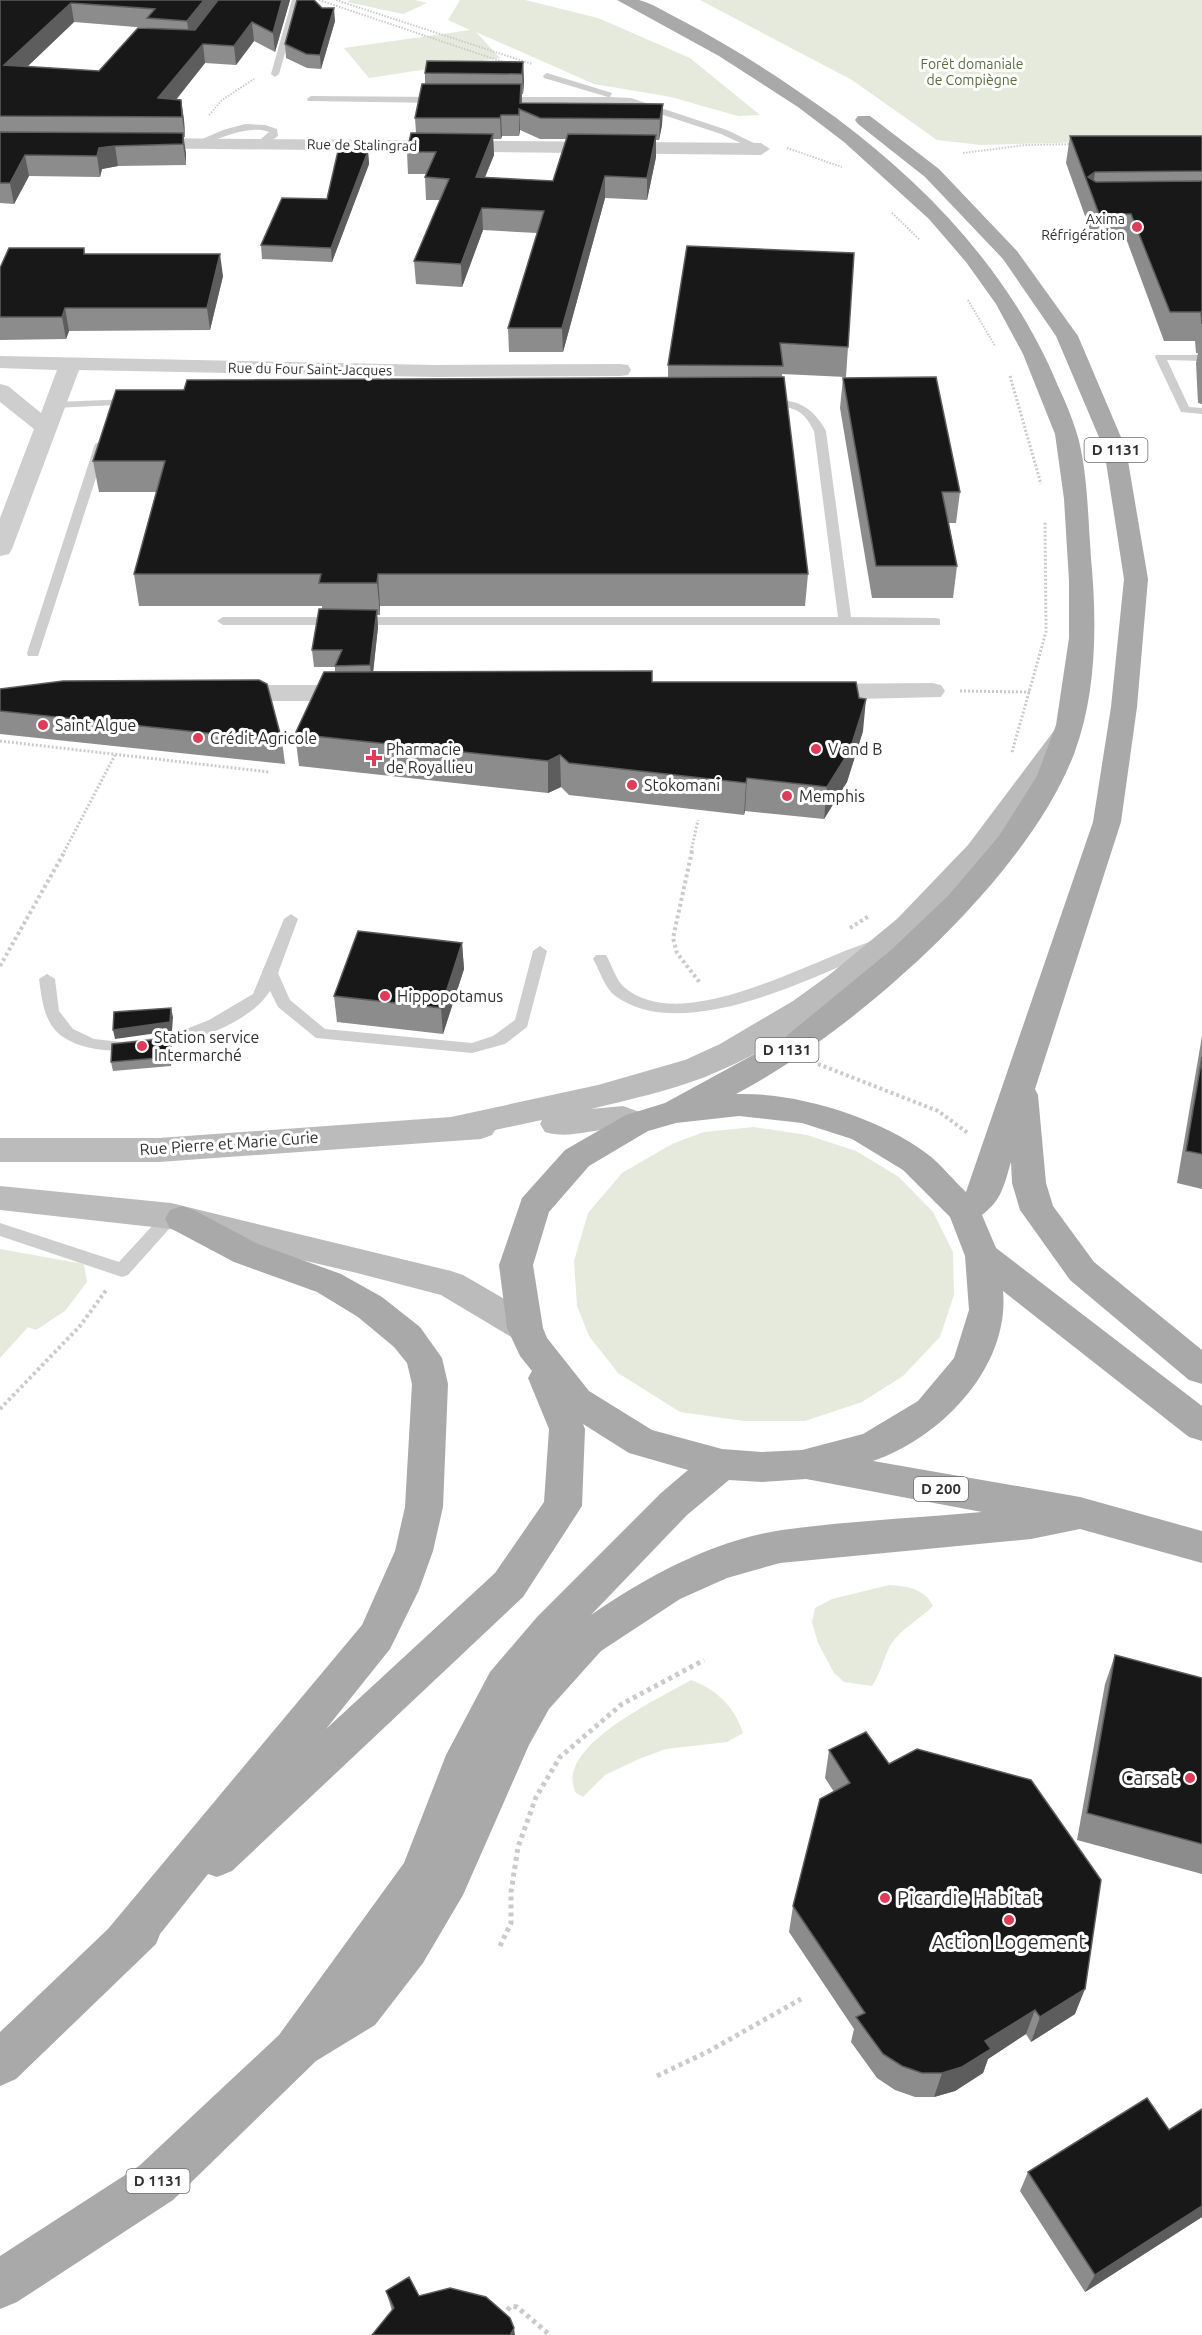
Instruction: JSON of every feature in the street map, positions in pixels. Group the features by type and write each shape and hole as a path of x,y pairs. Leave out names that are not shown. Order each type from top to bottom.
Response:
{"main road":[{"name":"D 1131","path":"625,0 676,23 790,93 865,148 918,195 963,244 1020,326 1047,380 1068,442 1082,585 1076,708 1052,773 1013,838 957,904 887,972 788,1050 676,1112"},
{"name":"D 1131","path":"668,0 765,53 862,119 932,173 1010,255 1066,336 1115,449 1136,579 1124,707 1107,822 983,1197 964,1210"},
{"path":"458,1127 582,1102 695,1069 758,1040 822,996 893,937 962,870 1003,821 1035,771 1068,730"},
{"path":"1021,1084 1029,1183 1036,1210 1082,1270 1202,1370"},
{"path":"0,1198 176,1218 451,1284 529,1337 576,1401 642,1442 722,1464 762,1467 802,1465 873,1446 931,1411 970,1364 987,1310 982,1256 964,1210 915,1162 863,1131 803,1112 750,1106 676,1112 637,1123 577,1158 534,1206 516,1265 529,1337 567,1430 563,1506 508,1585 0,2063"},
{"path":"458,1127 523,1128 623,1119 637,1123"},
{"name":"Rue Pierre et Marie Curie","path":"0,1150 159,1150 458,1127"},
{"path":"124,1944 376,1637 399,1590 414,1551 424,1506 430,1384 424,1358 407,1337 370,1307 329,1283 246,1253 176,1218"},
{"path":"982,1256 1202,1426"},
{"path":"295,2051 421,1876 467,1755 504,1685 551,1629 657,1521 722,1464"},
{"name":"D 200","path":"802,1465 1080,1513 1202,1547"},
{"path":"295,2051 359,2009 407,1948 448,1880 513,1734 535,1696 587,1639 666,1587 720,1564 780,1547 1031,1523 1080,1513"},
{"name":"D 1131","path":"0,2285 156,2183 295,2051"}],"street":[{"name":"Rue de Stalingrad","path":"116,144 761,148"},
{"name":"Rue du Four Saint-Jacques","path":"0,362 423,371 620,370"},
{"path":"1,542 72,362"},
{"path":"0,391 45,427"},
{"path":"790,692 932,691"},
{"path":"197,693 386,693"}],"lane":[{"path":"275,74 296,0"},
{"path":"547,76 724,132 761,148"},
{"path":"311,99 452,100"},
{"path":"487,100 628,100"},
{"path":"192,144 238,128 264,126 274,131 273,136 263,141 241,144"},
{"path":"1202,358 1160,357 1185,410 1202,411"},
{"path":"759,401 802,406 814,417 820,431 845,621"},
{"path":"55,405 109,415 150,402"},
{"path":"33,653 109,415"},
{"path":"223,621 936,622"},
{"path":"47,979 46,997 59,1028 79,1042 114,1047 172,1041 217,1026 260,997 291,919"},
{"path":"600,959 604,975 614,988 635,1004 673,1010 715,1004 811,972 893,937"},
{"path":"270,971 283,1003 321,1034 472,1048 499,1040 522,1023 540,951"},
{"path":"0,1229 122,1270 176,1218"}],"path":[{"path":"319,0 547,76"},
{"path":"192,144 222,100 259,76 275,74"},
{"path":"963,153 1026,145 1073,144"},
{"path":"932,691 1030,692"},
{"path":"0,741 269,772"},
{"path":"0,966 80,824 115,755"},
{"path":"698,820 673,938 677,953 715,1004"},
{"path":"788,1050 812,1063 835,1069 938,1111 998,1155"},
{"path":"0,1409 80,1326 122,1270"},
{"path":"501,1946 511,1923 511,1892 518,1847 536,1797 560,1757 622,1704 704,1660"},
{"path":"657,2076 709,2051 801,1999"},
{"path":"502,2317 511,2306 517,2307 550,2335"}],"green space":[{"path":"350,0 415,0 427,3 403,14 347,2"},
{"path":"460,0 525,0 598,18 690,58 760,115 738,116 671,97 594,84 476,32 500,58 369,78 344,48 470,30 448,20"},
{"name":"Forêt domaniale de Compiègne","path":"700,0 1202,0 1202,139 981,145 937,140 852,80"},
{"path":"754,1127 807,1135 856,1151 899,1177 933,1212 953,1252 954,1295 940,1337 903,1376 862,1402 805,1421 744,1421 680,1412 618,1373 589,1336 577,1306 574,1261 588,1213 622,1173 672,1144 704,1132"},
{"path":"0,1249 84,1264 87,1282 65,1311 36,1330 28,1327 0,1358"},
{"path":"889,1585 903,1586 921,1592 933,1606 894,1640 872,1686 844,1682 834,1673 818,1643 812,1622 815,1608 832,1599"},
{"path":"691,1680 709,1688 730,1707 743,1733 727,1742 666,1749 605,1775 583,1797 575,1792 573,1774 579,1760 590,1746 605,1732 641,1708"}],"building":[{"path":"0,0 204,0 187,21 147,18 155,9 71,3 4,65 99,71 138,28 195,30 218,0 282,0 273,33 252,22 234,46 203,44 158,98 181,100 182,117 0,116"},
{"path":"297,0 314,0 322,8 334,8 320,55 306,54 285,44"},
{"path":"427,61 523,62 522,74 425,73"},
{"path":"422,84 521,84 520,103 663,104 660,119 540,118 519,109 519,115 501,115 500,118 415,118"},
{"path":"0,132 183,133 183,144 99,148 97,156 25,155 10,183 0,183"},
{"path":"411,133 493,134 476,177 553,181 568,134 656,135 647,178 605,176 562,328 508,328 544,211 482,208 461,264 414,261 449,179 425,177 436,152 407,152"},
{"path":"1070,136 1202,136 1202,171 1095,172 1088,177 1096,182 1202,181 1202,324 1201,312 1170,312 1131,214 1099,214"},
{"path":"338,151 368,151 331,248 261,245 282,198 327,199"},
{"path":"687,246 854,253 848,347 780,343 783,366 668,365"},
{"path":"9,248 84,248 84,254 220,254 207,308 65,308 62,317 0,317 0,268"},
{"path":"784,377 808,574 378,574 377,583 319,583 321,574 134,574 165,461 93,461 116,390 184,390 187,380"},
{"path":"936,377 960,492 942,492 957,566 876,566 843,378"},
{"path":"319,609 377,610 370,665 335,666 342,650 312,650"},
{"path":"652,671 652,682 856,682 859,698 866,699 850,750 827,787 747,778 746,783 569,763 560,755 548,761 295,734 324,672"},
{"path":"259,680 267,684 282,741 0,711 0,689 63,681"},
{"path":"358,931 462,943 441,1008 334,996"},
{"path":"171,1008 170,1022 113,1030 114,1012"},
{"path":"170,1038 169,1057 111,1062 112,1044"},
{"path":"1202,1057 1202,1154 1186,1151"},
{"path":"1115,1655 1202,1678 1202,1844 1087,1813"},
{"path":"866,1732 889,1764 917,1749 1031,1780 1101,1880 1085,1989 1040,2017 1035,2010 985,2041 991,2049 962,2067 942,2073 922,2073 902,2066 883,2054 856,2017 865,2013 793,1906 820,1799 850,1783 829,1750"},
{"path":"1147,2098 1169,2130 1202,2109 1202,2206 1095,2275 1028,2172"},
{"path":"409,2277 419,2296 450,2288 486,2297 510,2318 514,2328 510,2335 372,2335 394,2308 386,2291"}],"place":[{"name":"Axima Réfrigération","path":"1137,227"},
{"name":"Saint Algue","path":"43,725"},
{"name":"Crédit Agricole","path":"198,738"},
{"name":"V and B","path":"816,749"},
{"name":"Pharmacie de Royallieu","path":"374,758"},
{"name":"Stokomani","path":"632,785"},
{"name":"Memphis","path":"787,796"},
{"name":"Hippopotamus","path":"385,996"},
{"name":"Station service Intermarché","path":"142,1046"},
{"name":"Carsat","path":"1190,1778"},
{"name":"Picardie Habitat","path":"885,1898"},
{"name":"Action Logement","path":"1009,1920"}]}
